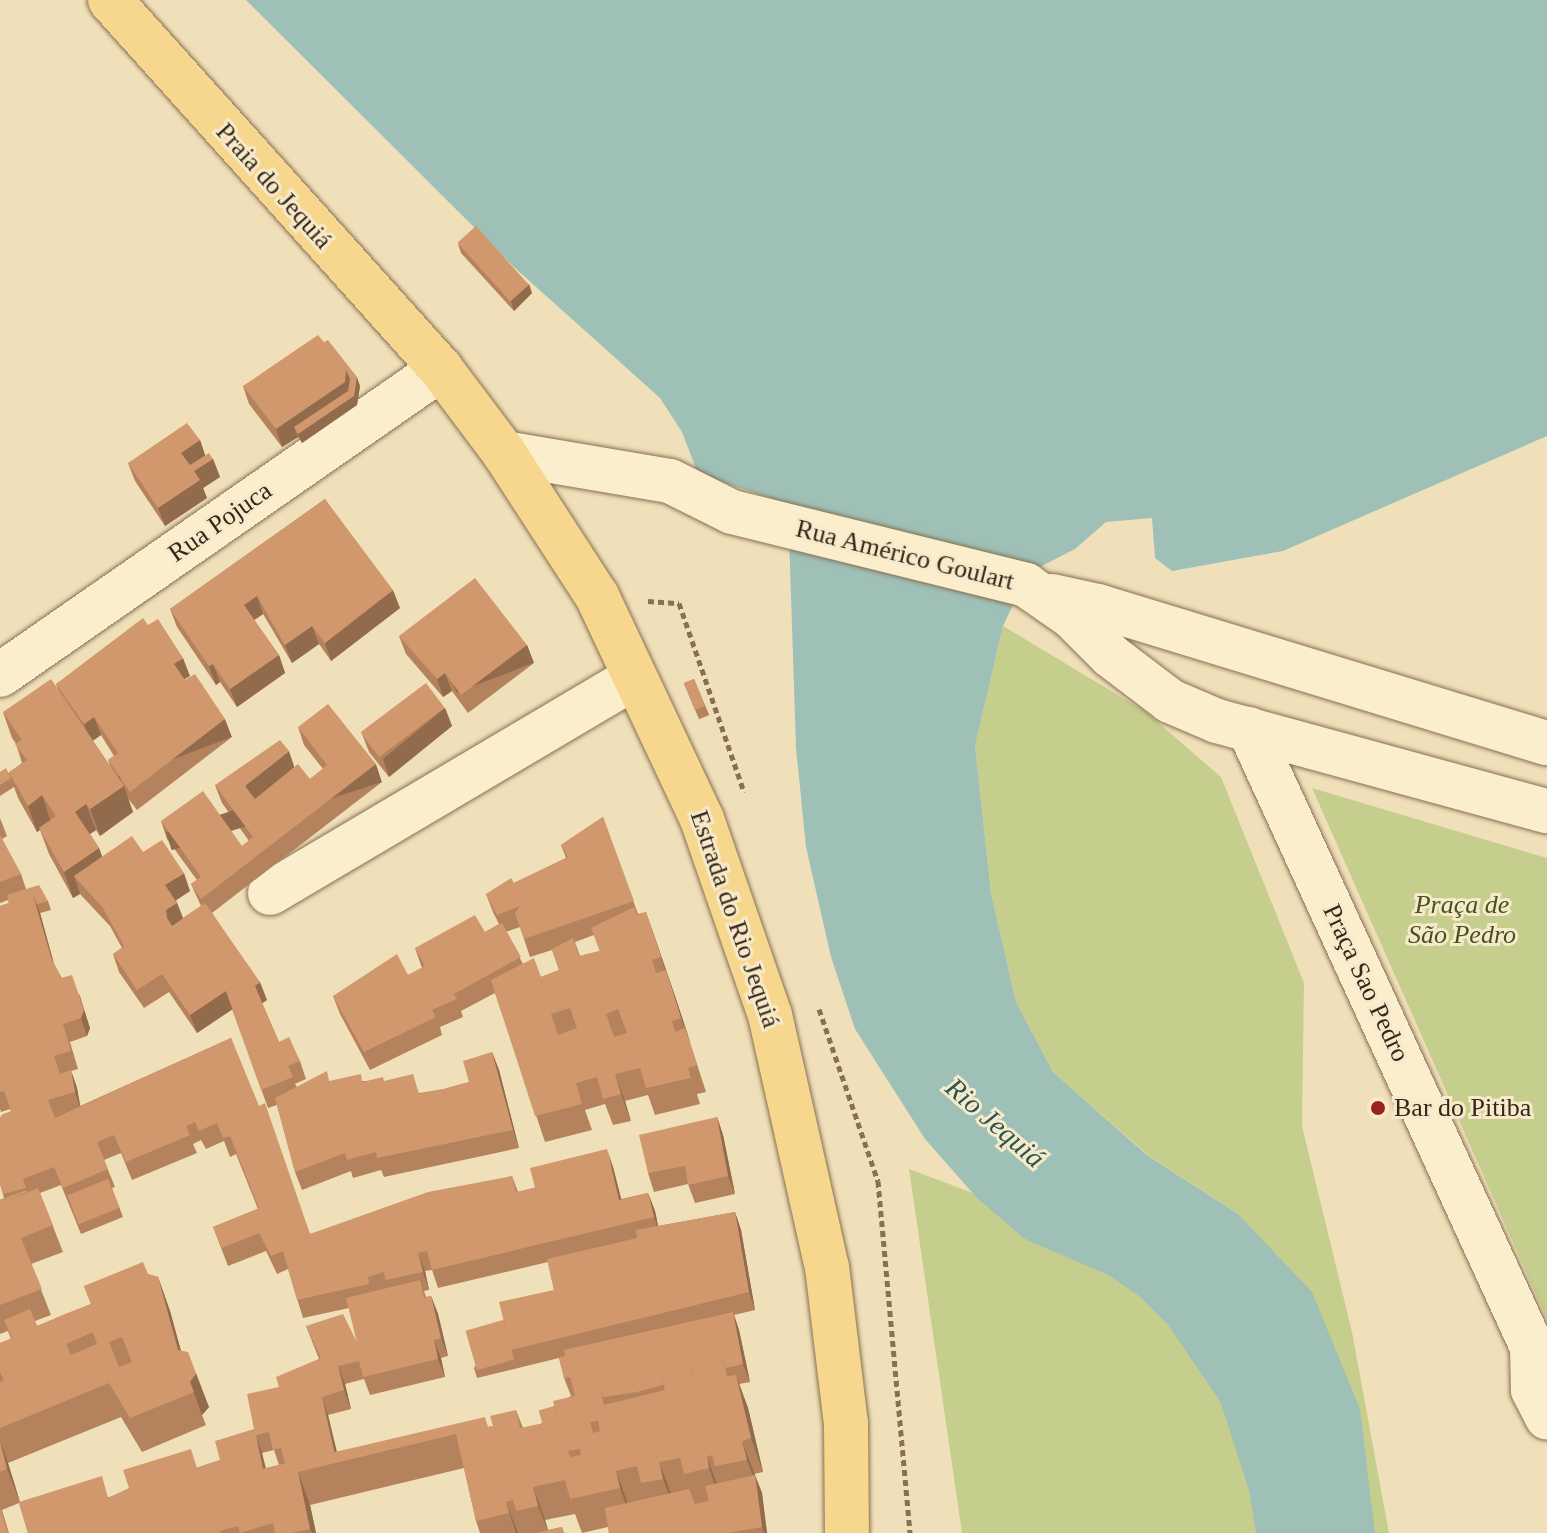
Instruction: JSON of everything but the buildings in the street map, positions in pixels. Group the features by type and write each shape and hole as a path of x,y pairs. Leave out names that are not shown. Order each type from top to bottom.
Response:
{"main road":[{"name":"Praia do Jequiá","path":"110,0 441,369"},
{"name":"Estrada do Rio Jequiá","path":"441,369 504,453 597,596 722,867 770,1015 827,1267 846,1423 847,1533"}],"street":[{"name":"Rua Pojuca","path":"0,675 441,369"},
{"name":"Rua Américo Goulart","path":"504,453 670,481 732,512 1036,590 1170,701 1249,729 1547,811"},
{"path":"1036,590 1098,606 1547,743"},
{"path":"270,893 634,678"},
{"name":"Praça Sao Pedro","path":"1249,729 1540,1356"},
{"path":"1540,1356 1533,1390 1547,1418"}],"green space":[{"path":"1003,626 1146,712 1221,777 1304,983 1302,1126 1352,1332 1389,1533 1366,1533 1238,1214 1148,1155 1053,1072 1016,1002 991,893 975,746"},
{"name":"Praça de São Pedro","path":"1312,788 1547,858 1547,1319"},
{"path":"909,1169 1035,1216 1188,1309 1282,1533 962,1533"}],"water":[{"name":"Rio Jequiá","path":"246,0 1547,0 1547,436 1283,551 1172,571 1155,558 1152,518 1106,522 1075,549 1028,573 1003,626 975,746 991,893 1016,1002 1053,1072 1147,1155 1238,1214 1312,1292 1360,1409 1375,1533 1256,1533 1249,1490 1220,1401 1168,1325 1139,1296 1108,1275 1025,1239 977,1198 925,1139 855,1029 831,957 806,847 796,748 788,504 698,474 682,432 660,398 515,268"}],"place":[{"name":"Bar do Pitiba","path":"1378,1108"}]}
